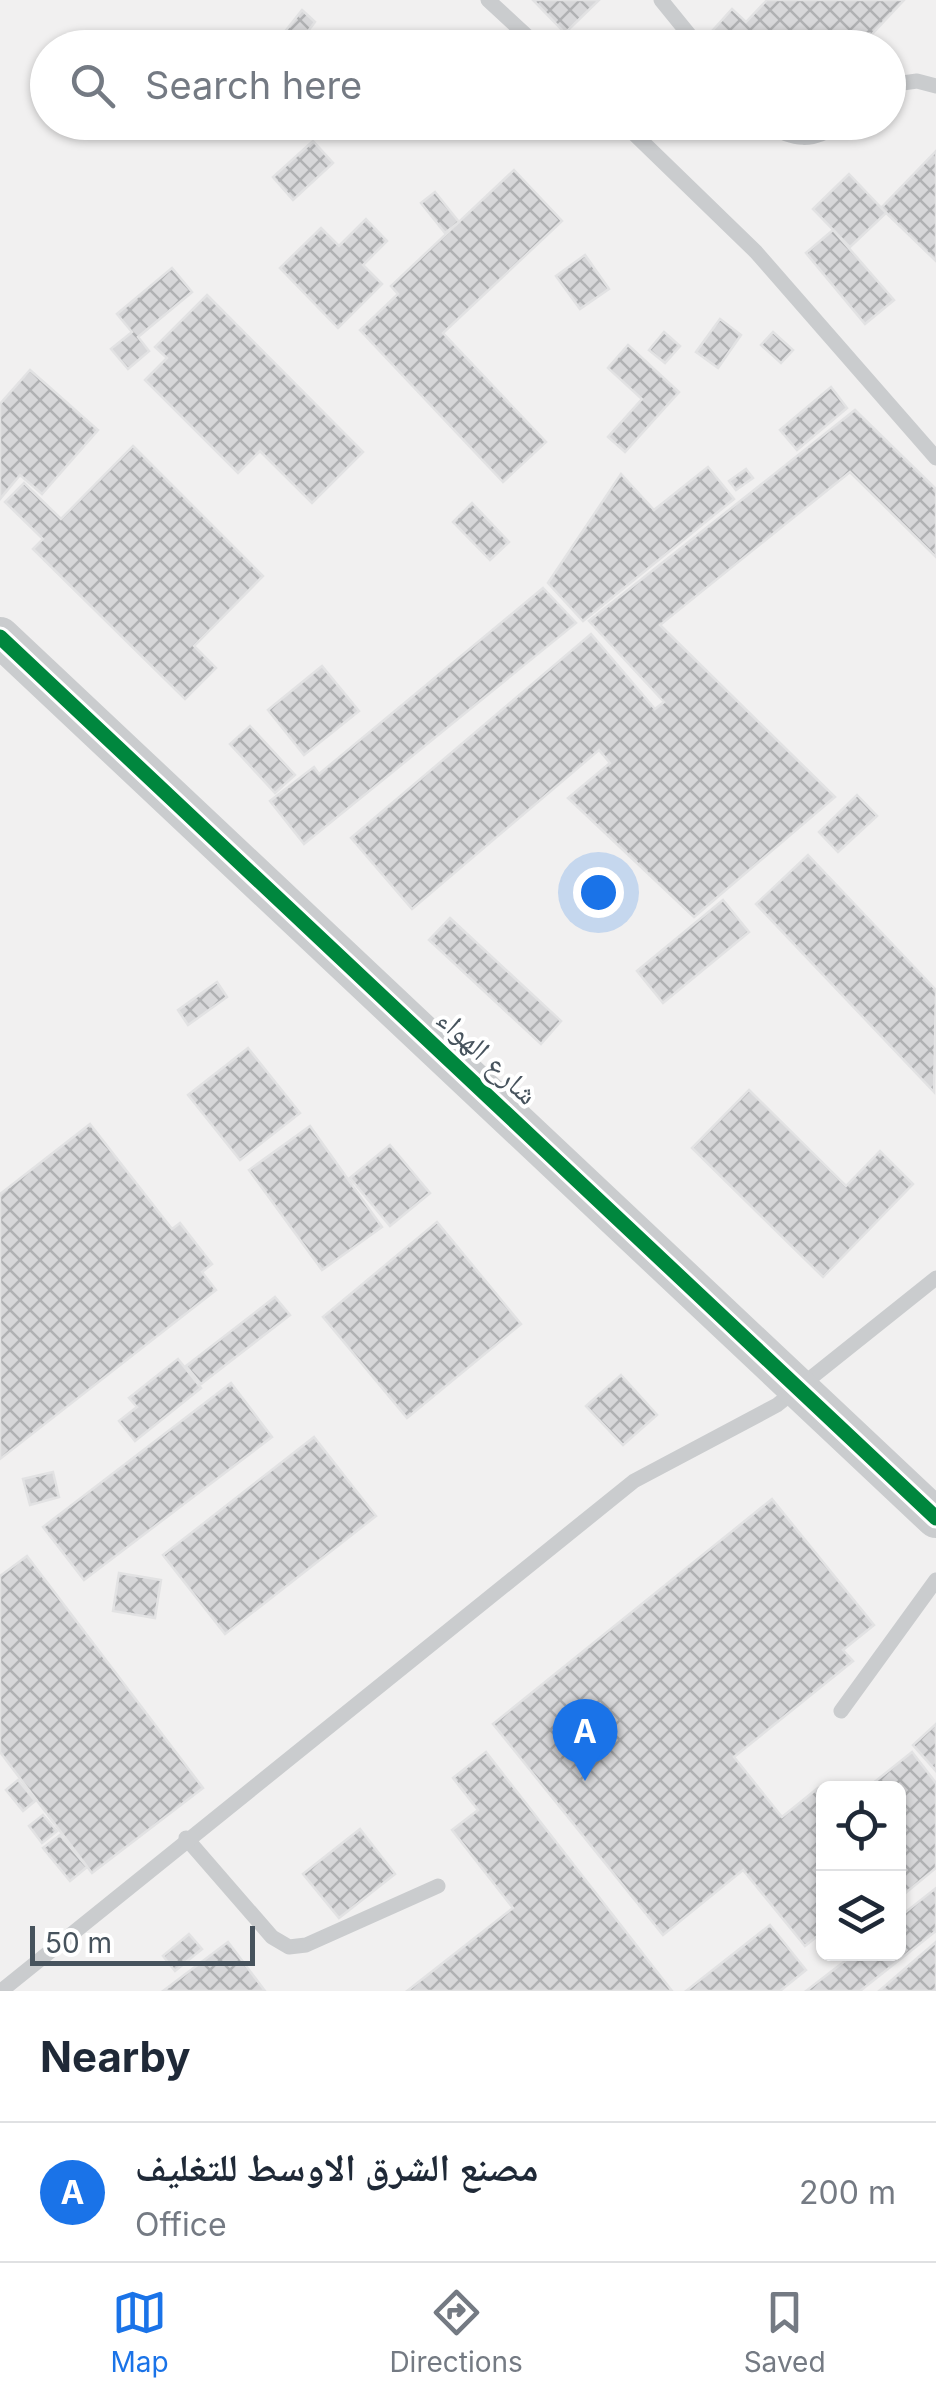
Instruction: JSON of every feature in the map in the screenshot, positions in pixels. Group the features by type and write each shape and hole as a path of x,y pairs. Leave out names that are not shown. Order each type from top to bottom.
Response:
{"street":[{"name":"شارع الهواء","path":"0,637 936,1518"}],"lane":[{"path":"488,0 520,30"},
{"path":"661,0 685,30"},
{"path":"906,83 936,86"},
{"path":"641,140 756,252 936,458"},
{"path":"1,1991 634,1480 776,1405 936,1278"},
{"path":"841,1711 936,1580"},
{"path":"186,1838 272,1937 289,1948 306,1945 438,1886"}],"building":[{"path":"533,0 599,0 568,30 562,30"},
{"path":"767,0 904,0 876,30 713,30 732,9 746,22"},
{"path":"302,10 315,22 309,30 286,30"},
{"path":"313,141 333,163 293,200 273,177"},
{"path":"936,151 936,261 881,208"},
{"path":"514,170 562,221 443,333 546,442 503,482 360,330 398,294 391,286"},
{"path":"849,174 886,213 850,247 813,209"},
{"path":"435,192 459,222 445,233 421,203"},
{"path":"366,219 387,241 363,265 382,284 338,328 280,268 321,228 339,246"},
{"path":"833,230 894,300 865,324 806,253"},
{"path":"585,255 609,289 580,309 556,276"},
{"path":"172,268 192,292 138,337 149,351 128,369 111,349 132,332 117,314"},
{"path":"207,295 363,452 312,503 260,451 238,473 145,380 167,358 155,347"},
{"path":"720,319 741,335 718,368 696,352"},
{"path":"664,332 680,346 665,363 649,350"},
{"path":"773,332 793,350 781,363 761,345"},
{"path":"628,345 679,392 625,452 608,437 642,399 608,368"},
{"path":"30,370 98,430 42,494 20,475 0,499 0,404"},
{"path":"831,387 847,408 797,450 780,430"},
{"path":"855,410 936,489 936,557 850,472 660,625 835,797 694,917 568,798 610,763 599,750 412,909 351,838 591,634 655,709 664,702 589,621"},
{"path":"133,446 263,576 194,646 216,668 185,699 33,549 43,539 5,502 24,483 61,519"},
{"path":"708,467 734,499 583,621 548,583 621,474 654,510"},
{"path":"746,469 753,478 736,490 729,481"},
{"path":"472,503 509,542 490,560 453,522"},
{"path":"543,588 576,623 304,844 270,801 314,767 319,774"},
{"path":"322,666 359,711 304,755 268,710"},
{"path":"250,726 295,775 275,793 230,744"},
{"path":"857,795 877,816 838,852 819,832"},
{"path":"808,855 936,990 934,1092 756,904"},
{"path":"723,900 749,932 663,1003 637,971"},
{"path":"450,918 561,1021 541,1044 429,940"},
{"path":"217,982 227,997 188,1025 178,1010"},
{"path":"248,1048 300,1113 240,1160 188,1095"},
{"path":"749,1090 846,1186 880,1151 913,1184 823,1277 692,1148"},
{"path":"90,1124 172,1229 180,1223 212,1264 202,1272 216,1290 0,1459 0,1194"},
{"path":"310,1126 382,1227 322,1270 249,1170"},
{"path":"390,1145 430,1193 390,1226 350,1178"},
{"path":"437,1222 521,1324 407,1418 323,1317"},
{"path":"275,1297 290,1315 201,1384 186,1366"},
{"path":"178,1359 201,1388 135,1441 119,1421 137,1407 129,1398"},
{"path":"621,1375 657,1415 623,1445 586,1406"},
{"path":"231,1383 272,1437 84,1580 43,1527"},
{"path":"314,1437 376,1516 225,1634 163,1555"},
{"path":"53,1472 59,1497 30,1505 23,1479"},
{"path":"772,1499 874,1625 843,1650 853,1661 734,1757 782,1817 816,1790 816,1937 805,1946 743,1870 663,1935 493,1724"},
{"path":"27,1556 203,1788 92,1873 0,1752 0,1576"},
{"path":"119,1573 161,1580 155,1618 113,1611"},
{"path":"936,1724 936,1771 913,1745"},
{"path":"486,1752 672,1991 407,1991 513,1908 452,1830 478,1810 453,1778"},
{"path":"912,1752 936,1783 936,1868 906,1892 906,1781 876,1781"},
{"path":"18,1780 35,1801 23,1811 6,1790"},
{"path":"43,1815 57,1831 42,1843 29,1826"},
{"path":"360,1829 395,1874 339,1918 303,1874"},
{"path":"60,1835 87,1867 70,1881 43,1848"},
{"path":"936,1888 936,1931 906,1955 906,1912"},
{"path":"770,1925 806,1970 780,1991 686,1991"},
{"path":"189,1934 202,1949 175,1971 163,1956"},
{"path":"228,1942 265,1991 163,1991"},
{"path":"936,1942 936,1991 879,1991"},
{"path":"845,1961 898,1961 860,1991 806,1991"}],"cycle path":[{"path":"0,637 936,1518"}],"place":[{"name":"مصنع الشرق الاوسط للتغليف","path":"585,1781"}]}
